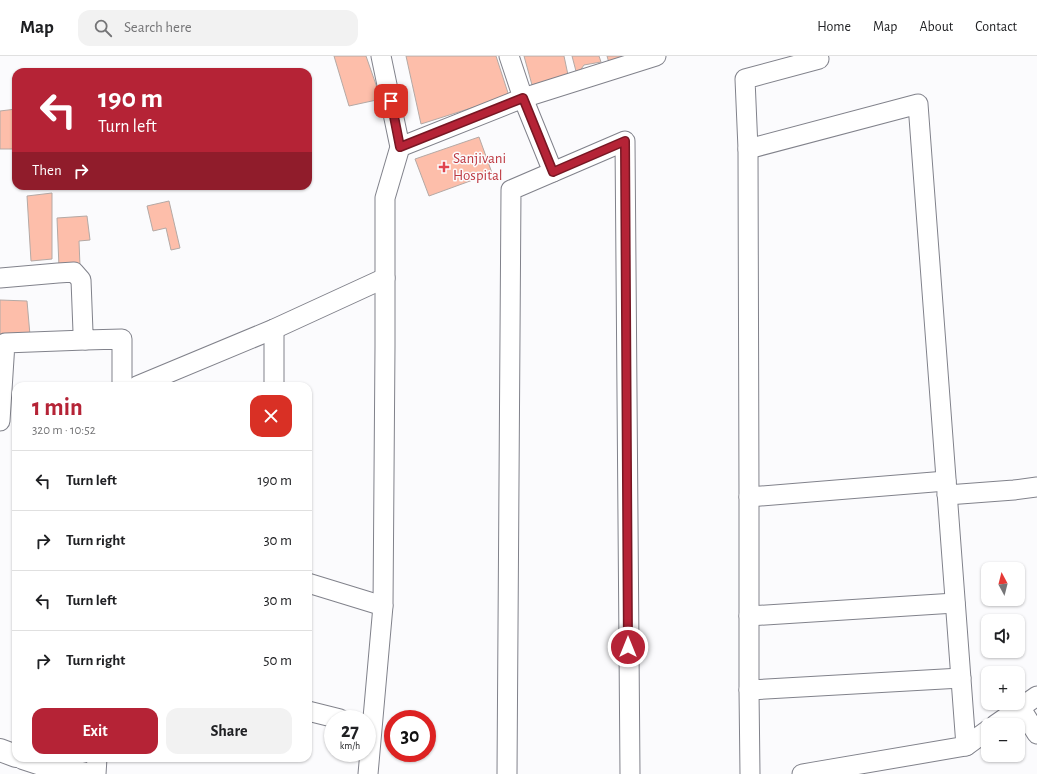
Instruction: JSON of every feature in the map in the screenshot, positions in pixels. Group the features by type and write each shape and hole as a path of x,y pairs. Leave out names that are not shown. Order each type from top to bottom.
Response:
{"street":[{"path":"372,710 383,606 385,198 400,147 381,56"},
{"path":"509,56 523,98 553,172"},
{"path":"400,147 523,98 656,56"},
{"path":"750,774 748,149 745,79 819,59"},
{"path":"748,149 918,104 966,746"},
{"path":"507,774 511,190 625,141 630,774"},
{"path":"0,278 74,272 81,280 83,332 85,340"},
{"path":"146,382 274,328 385,278"},
{"path":"274,328 274,382"},
{"path":"0,421 5,343 122,339 122,382"},
{"path":"750,497 947,488 1014,490 1037,487"},
{"path":"312,584 383,606"},
{"path":"749,616 955,603"},
{"path":"749,690 961,678"},
{"path":"1025,704 1037,696"},
{"path":"1005,718 1017,710"},
{"path":"1021,710 1037,734"},
{"path":"312,712 324,715"},
{"path":"802,774 966,746 981,735"},
{"path":"0,750 12,754"},
{"path":"96,774 97,762"},
{"path":"368,774 369,762"},
{"path":"34,765 86,774"}],"building":[{"path":"334,56 366,56 381,99 349,106"},
{"path":"406,56 496,56 509,96 421,124"},
{"path":"524,56 564,56 568,75 532,85"},
{"path":"572,56 599,56 601,62 584,65 577,75"},
{"path":"607,56 627,56 609,63"},
{"path":"12,110 12,149 0,149 0,111"},
{"path":"479,137 492,173 429,196 415,159"},
{"path":"52,193 52,259 31,261 27,196"},
{"path":"169,201 180,248 171,250 166,228 153,231 147,206"},
{"path":"87,216 90,240 79,241 80,266 59,267 57,218"},
{"path":"0,300 27,301 30,335 0,342"}],"place":[{"name":"Sanjivani Hospital","path":"444,167"}],"route":[{"path":"391,101 400,147 523,98 553,172 625,141 628,647"}]}
